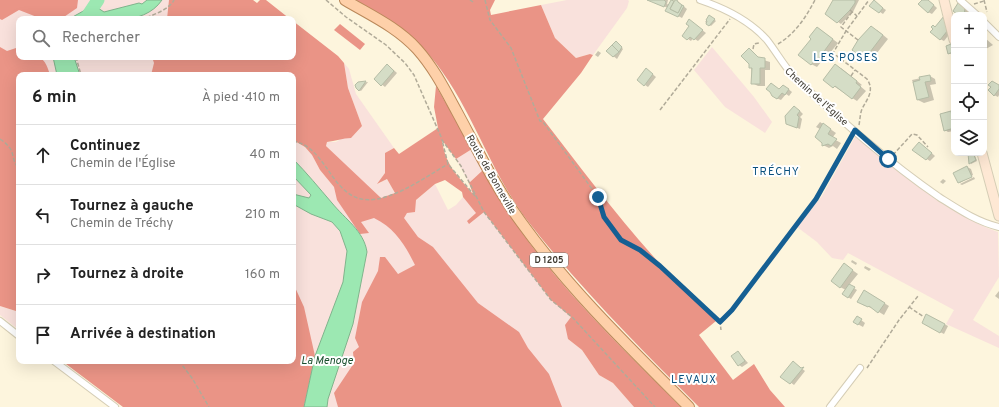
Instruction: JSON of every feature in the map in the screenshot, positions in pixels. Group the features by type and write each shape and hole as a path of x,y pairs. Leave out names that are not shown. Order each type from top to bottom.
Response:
{"main road":[{"name":"Route de Bonneville","path":"345,0 397,31 425,59 444,87 508,204 533,238 562,275 595,311 689,407"}],"street":[{"name":"Chemin de l'Église","path":"700,0 734,15 760,32 795,78 915,181 987,225 999,228"},
{"path":"944,0 951,28"},
{"path":"960,0 974,12"},
{"path":"987,25 999,37"},
{"path":"983,156 999,216"},
{"path":"0,321 16,334"},
{"path":"58,364 115,407"},
{"path":"830,407 863,368"}],"path":[{"path":"149,16 164,10 172,4 174,0"},
{"path":"326,0 346,17 386,45 405,63 414,75 442,140 448,164 475,196"},
{"path":"485,0 490,20 511,48 540,121 543,122 598,197 604,217 621,240 640,250 660,266 715,317 720,322 721,330"},
{"path":"785,40 805,17 815,0"},
{"path":"822,54 828,60 846,31 870,0"},
{"path":"972,5 984,0 987,12"},
{"path":"850,10 857,16"},
{"path":"852,12 841,27 858,40"},
{"path":"660,110 734,15"},
{"path":"753,49 754,44 759,43"},
{"path":"720,322 732,310 816,199 859,125 862,110 871,92 867,79 833,53"},
{"path":"77,60 80,72"},
{"path":"850,76 855,70"},
{"path":"892,157 912,134 917,135 928,147"},
{"path":"0,140 11,148 16,164"},
{"path":"442,140 459,163 475,196 492,224 551,300 577,323 655,407"},
{"path":"296,142 303,144 317,155 346,192 356,198 365,200 390,196 448,164"},
{"path":"863,368 918,296"},
{"path":"909,307 924,316"},
{"path":"181,364 209,407"}],"shaded area":[{"path":"0,0 172,0 201,16 16,16 16,60 270,60 288,72 26,72 0,56"},
{"path":"0,0 78,0 77,8 65,16 34,16 19,10 2,20 0,19"},
{"path":"169,0 253,0 257,3 260,0 266,0 286,16 167,16"},
{"path":"356,0 495,0 490,10 491,15 541,5 555,38 576,58 590,54 593,55 581,73 543,119 603,197 645,247 714,318 716,321 699,335 733,380 754,364 770,390 785,407 699,407 588,293 527,220 500,177 452,87 438,66 422,47 399,27"},
{"path":"567,0 629,1 627,8 593,55 590,54 576,58 555,38 541,5"},
{"path":"296,23 338,56 344,63 348,88 362,126 351,138 327,142 326,146 381,198 395,193 387,179 377,184 385,173 385,153 394,148 399,154 438,128 434,107 436,86 472,149 456,159 442,140 446,156 457,176 473,194 469,183 483,170 503,204 548,267 599,324 681,407 634,407 613,383 599,375 582,350 568,339 565,325 571,317 551,300 484,212 469,224 467,221 476,213 463,197 462,192 445,180 435,184 416,200 415,212 407,213 404,218 418,237 433,247 478,303 519,332 528,348 549,374 562,407 338,407 334,393 354,363 353,352 359,347 355,338 362,302 378,271 380,257 385,257 398,274 415,265 394,232 374,218 361,222 369,233 360,234 337,200 334,187 320,170 312,155 305,147 296,142 296,72 152,72 154,63 153,60 296,60"},
{"path":"340,24 365,44 360,50 334,30"},
{"path":"0,47 7,51 16,48 16,60 43,60 49,72 16,72 16,311 0,306"},
{"path":"712,47 754,97 772,122 765,133 725,107 694,70"},
{"path":"344,63 349,69 356,94 394,148 385,153 385,173 378,184 387,179 395,193 381,199 326,146 327,142 336,142 362,126 348,88"},
{"path":"856,135 942,202 961,214 998,232 999,277 973,320 999,336 999,348 946,324 954,310 848,253 843,260 832,258 817,242 797,227 822,196"},
{"path":"296,142 305,147 312,155 320,170 334,187 374,218 407,213 416,200 435,184 448,210 456,205 463,197 477,213 467,221 484,212 551,300 572,317 568,339 582,350 599,375 613,383 634,407 557,407 553,384 545,370 415,266 398,274 525,407 303,407 294,364 296,364"},
{"path":"472,149 483,170 469,183 456,159"},
{"path":"296,290 304,307 315,356 304,407 123,407 66,364 296,364"},
{"path":"0,306 16,311 16,328 0,315"}],"water":[{"path":"98,0 100,0 95,6 104,12 139,3 142,4 147,0 162,0 154,9 140,16 74,16 94,5"},
{"path":"54,60 75,60 79,72 56,72"},
{"name":"La Menoge","path":"296,162 358,231 367,252 353,324 328,399 327,407 304,407 315,356 343,282 347,251 340,231 332,222 311,214 296,206 296,195 309,198 311,195 296,179"}],"building":[{"path":"647,0 664,0 666,2 664,7"},
{"path":"671,0 674,1 670,9 678,13 682,5 684,6 678,17 665,11"},
{"path":"675,0 682,5 678,13 670,9"},
{"path":"833,0 855,0 855,3 850,10 837,23 825,14"},
{"path":"874,0 883,8 879,13 869,6"},
{"path":"922,0 928,0 934,5 928,13 918,4"},
{"path":"958,3 965,8 964,12 953,11"},
{"path":"709,15 715,19 709,26 706,24 706,20"},
{"path":"944,16 948,30 940,40 930,32 933,29 931,27 933,25 935,27"},
{"path":"689,19 703,30 694,40 690,37 687,40 682,36 689,26 686,24"},
{"path":"871,26 883,35 867,56 865,54 862,58 852,50 858,40"},
{"path":"817,27 833,39 817,61 815,60 811,65 798,55 811,39 809,37"},
{"path":"616,41 622,47 619,52 612,45"},
{"path":"951,44 951,53 948,54 946,46"},
{"path":"612,45 619,52 613,57 606,51"},
{"path":"749,48 758,57 765,58 765,68 760,68 760,84 751,84 752,68 749,68 749,64 741,56"},
{"path":"387,64 394,71 381,86 374,79"},
{"path":"835,64 857,81 856,83 861,87 852,99 835,86 833,88 823,80"},
{"path":"646,68 653,74 644,86 637,80"},
{"path":"930,75 931,81 925,82 929,97 917,100 913,82 920,80 919,77"},
{"path":"366,81 359,91 356,88 355,85 358,82"},
{"path":"992,81 999,85 999,89 994,96 988,90 991,87 988,85"},
{"path":"771,83 779,89 783,85 789,89 785,95 782,93 777,99 766,89"},
{"path":"794,106 800,111 797,115 799,117 797,128 786,124 785,116"},
{"path":"951,111 951,129 944,131 940,114"},
{"path":"823,123 831,129 828,134 837,139 831,146 828,144 822,146 822,143 815,137"},
{"path":"919,142 932,153 926,160 912,150"},
{"path":"968,156 974,156 976,160 969,164"},
{"path":"967,166 972,177 958,183 953,173"},
{"path":"844,263 853,270 840,288 831,281"},
{"path":"849,284 855,287 848,298 842,294"},
{"path":"864,290 885,303 878,313 869,306 868,307 857,302"},
{"path":"926,314 945,324 940,333 922,323"},
{"path":"857,316 862,319 858,325 853,322"},
{"path":"738,351 745,361 738,366 731,356"},
{"path":"793,361 801,368 804,367 790,384 780,377"}],"waterway":[{"name":"La Menoge","path":"87,16 98,0"}],"district":[{"name":"LES POSES","path":"846,57"},
{"name":"TRÉCHY","path":"776,171"},
{"name":"LEVAUX","path":"694,379"}],"route":[{"path":"598,197 604,217 621,240 640,250 660,266 720,322 732,310 788,234 816,199 827,182 855,130 888,159"}]}
